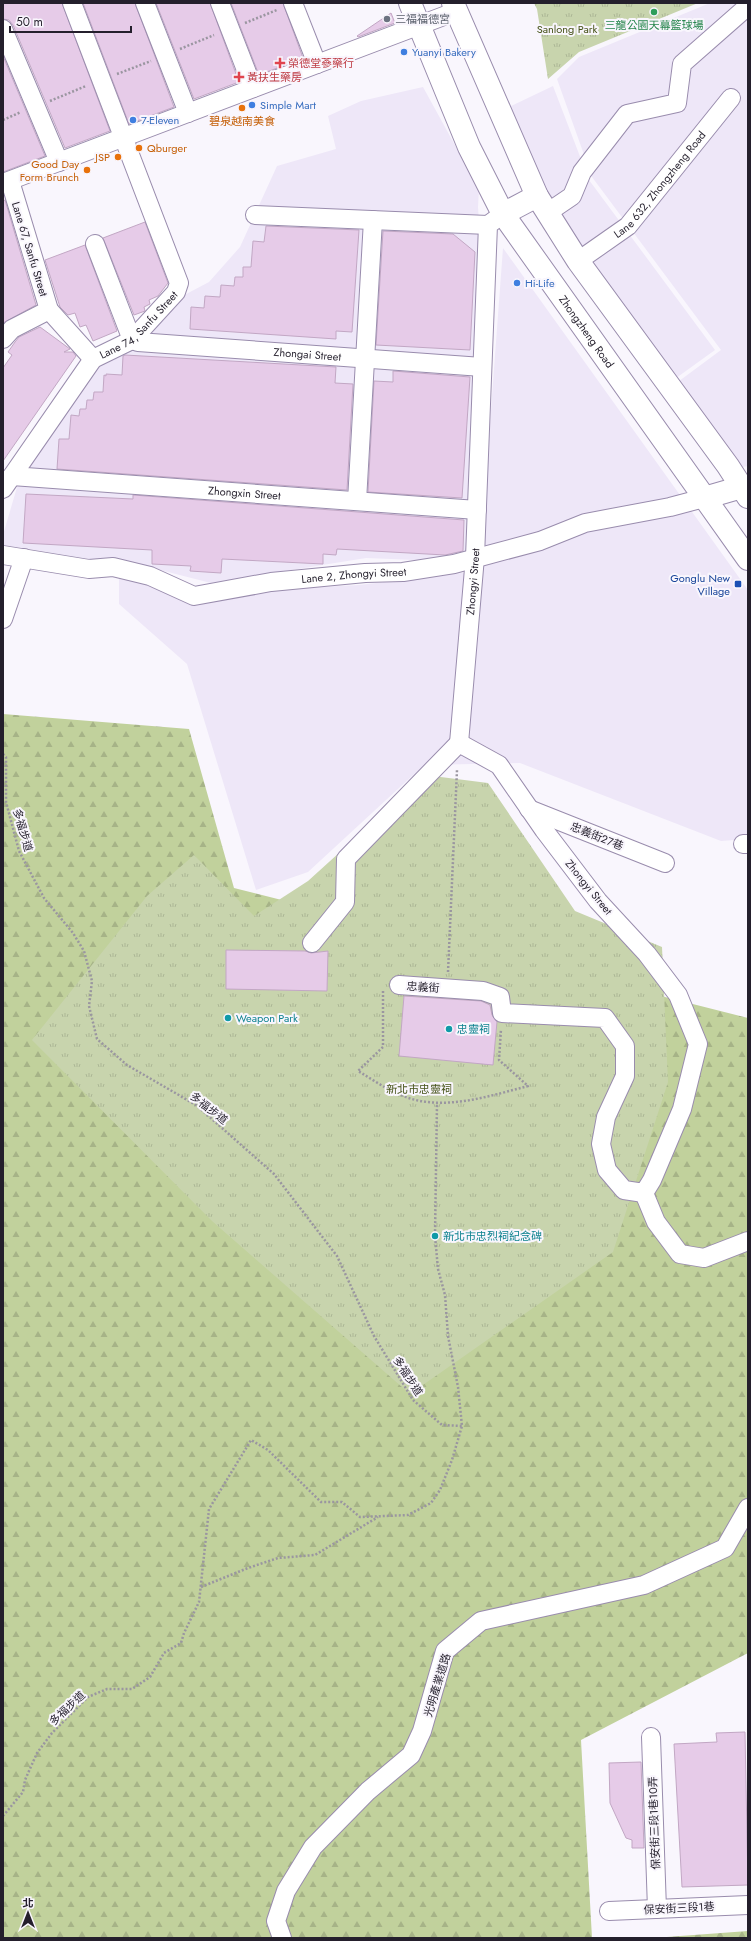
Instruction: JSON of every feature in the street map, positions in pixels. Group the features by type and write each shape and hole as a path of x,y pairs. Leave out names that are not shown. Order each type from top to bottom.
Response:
{"main road":[{"name":"Zhongzheng Road","path":"410,3 469,147 496,220 748,559"},
{"path":"455,7 542,204 578,261 746,490 704,498"},
{"path":"496,220 542,204"}],"street":[{"name":"Lane 74, Sanfu Street","path":"7,483 93,358 132,340 176,292 179,283 72,3"},
{"path":"145,3 188,113"},
{"path":"220,3 253,88"},
{"path":"293,3 317,64"},
{"path":"542,204 572,196 582,172 627,114 678,103 682,64 748,6"},
{"path":"6,182 420,26 455,7"},
{"path":"3,29 59,162"},
{"name":"Lane 632, Zhongzheng Road","path":"578,261 628,226 731,98"},
{"name":"Lane 67, Sanfu Street","path":"3,339 12,329 49,310 6,182"},
{"path":"255,214 373,220 496,220"},
{"path":"357,501 373,220"},
{"name":"Zhongyi Street","path":"496,220 482,367 475,557 459,743 499,765 529,809 598,901 648,954 678,995 698,1044 682,1109 652,1180 644,1193"},
{"path":"95,244 132,340"},
{"path":"49,310 93,358"},
{"name":"Zhongai Street","path":"132,340 138,342 482,367"},
{"name":"Zhongxin Street","path":"7,483 357,501 476,510"},
{"name":"Lane 2, Zhongyi Street","path":"3,555 89,569 113,567 150,576 194,596 272,582 304,578 321,578 365,573 403,572 454,564 475,557 540,541 585,523 670,507 704,498"},
{"path":"3,619 24,558"},
{"path":"312,943 345,902 346,859 459,743"},
{"name":"忠義街27巷","path":"529,809 664,863"},
{"name":"忠義街","path":"399,985 447,989"},
{"path":"447,989 483,991 500,998 502,1013 604,1018 625,1046 625,1076 606,1117 601,1144 607,1170 624,1190 644,1193 656,1222 680,1254 704,1258 748,1241"},
{"name":"光明產業道路","path":"282,1938 276,1922 286,1891 313,1847 368,1791 411,1755 422,1732 445,1651 481,1622 644,1585 724,1548 748,1508"},
{"name":"保安街三段1巷10弄","path":"651,1737 657,1909"},
{"name":"保安街三段1巷","path":"609,1911 748,1905"}],"path":[{"path":"447,989 459,743"},
{"name":"多福步道","path":"3,754 6,757 6,802 19,851 44,898 72,933 84,951 92,981 89,1006 97,1039 127,1065 196,1105 274,1174 337,1256 374,1336 413,1400 442,1425 462,1426"},
{"path":"399,985 383,984 383,1047 358,1071 403,1096 437,1104 480,1098 528,1086 499,1060 502,1013"},
{"name":"多福步道","path":"3,1816 23,1792 26,1780 37,1753 52,1733 88,1697 107,1689 132,1689 150,1677 164,1652 181,1643 184,1633 199,1602 209,1509 251,1440 268,1450 321,1502 342,1502 360,1517 408,1515 431,1503 442,1484 462,1426 458,1387 448,1336 445,1295 438,1269 435,1236 437,1104"},
{"path":"201,1587 248,1568 278,1558 315,1555 378,1517"}],"shaded area":[{"path":"710,3 748,3 748,466 732,469 671,387 721,350 592,177 557,79 579,57"},
{"path":"553,86 589,180 715,350 672,381 537,198 503,110"},
{"path":"423,87 479,189 478,207 480,236 468,555 440,561 366,558 211,583 164,571 3,545 3,535 20,477 97,364 173,301 209,282 240,247 277,166 336,149 328,116 361,101"},
{"path":"503,248 748,590 748,839 721,841 520,763 424,765 308,872 256,890 187,664 119,604 119,574 197,605 262,590 359,585 479,571"}],"green space":[{"name":"Sanlong Park","path":"534,3 698,3 579,52 548,79 537,9"},
{"name":"三龍公園天幕籃球場","path":"638,3 675,3 651,20"},
{"path":"3,714 189,729 234,888 748,1018 748,1653 581,1740 592,1938 3,1938"},
{"name":"新北市忠靈祠","path":"425,775 488,783 575,911 662,947 668,1082 613,1252 410,1394 212,1221 32,1040 147,896 194,855 254,916 308,881"},
{"path":"748,1931 748,1938 653,1938"}],"building":[{"path":"3,3 62,3 110,131 65,148 13,25 9,20 3,19"},
{"path":"83,3 135,3 174,107 129,124"},
{"path":"156,3 210,3 239,82 194,99"},
{"path":"231,3 283,3 303,58 259,75"},
{"name":"三福福德宮","path":"391,13 395,23 358,37 357,36"},
{"path":"3,56 45,156 3,172"},
{"path":"5,200 36,305 3,323 3,201"},
{"path":"145,222 168,283 158,296 149,300 150,304 144,307 145,311 134,315 103,238"},
{"path":"266,226 359,230 352,332 336,331 336,339 190,329 191,307 204,308 205,296 220,297 221,285 234,286 235,277 243,277 243,267 251,267 253,241 264,242"},
{"path":"383,231 453,234 475,252 470,350 376,345"},
{"path":"85,245 117,331 93,341 86,325 80,327 75,313 68,315 60,307 45,260"},
{"path":"40,327 70,349 64,352 73,352 76,356 3,461 3,368 12,355 8,352 19,337"},
{"path":"123,356 336,367 335,383 353,384 347,490 57,469 59,439 69,439 71,415 79,416 80,409 86,409 87,400 93,400 94,392 103,392 104,375 122,375"},
{"path":"393,371 470,377 462,498 368,492 374,381 393,382"},
{"path":"26,494 133,499 133,495 464,520 463,551 445,555 337,549 336,555 323,554 323,564 222,559 221,573 190,571 191,566 152,564 152,550 23,543"},
{"path":"226,950 305,951 311,953 328,951 327,991 226,989"},
{"name":"忠靈祠","path":"404,996 481,1001 490,1005 492,1015 497,1022 493,1065 399,1056"},
{"path":"745,1732 748,1885 682,1887 674,1744 717,1742 716,1733"},
{"path":"641,1762 644,1848 632,1848 632,1840 626,1838 610,1803 609,1763"}],"place":[{"name":"三龍公園天幕籃球場","path":"654,12"},
{"name":"三福福德宮","path":"387,19"},
{"name":"Yuanyi Bakery","path":"404,52"},
{"name":"榮德堂蔘藥行","path":"280,63"},
{"name":"黃扶生藥房","path":"239,77"},
{"name":"Simple Mart","path":"252,105"},
{"name":"碧泉越南美食","path":"242,108"},
{"name":"7-Eleven","path":"133,120"},
{"name":"Qburger","path":"139,148"},
{"name":"JSP","path":"118,157"},
{"name":"Good Day Form Brunch","path":"87,170"},
{"name":"Hi-Life","path":"517,283"},
{"name":"Gonglu New Village","path":"738,584"},
{"name":"Weapon Park","path":"228,1018"},
{"name":"忠靈祠","path":"449,1029"},
{"name":"新北市忠烈祠紀念碑","path":"435,1236"}]}
